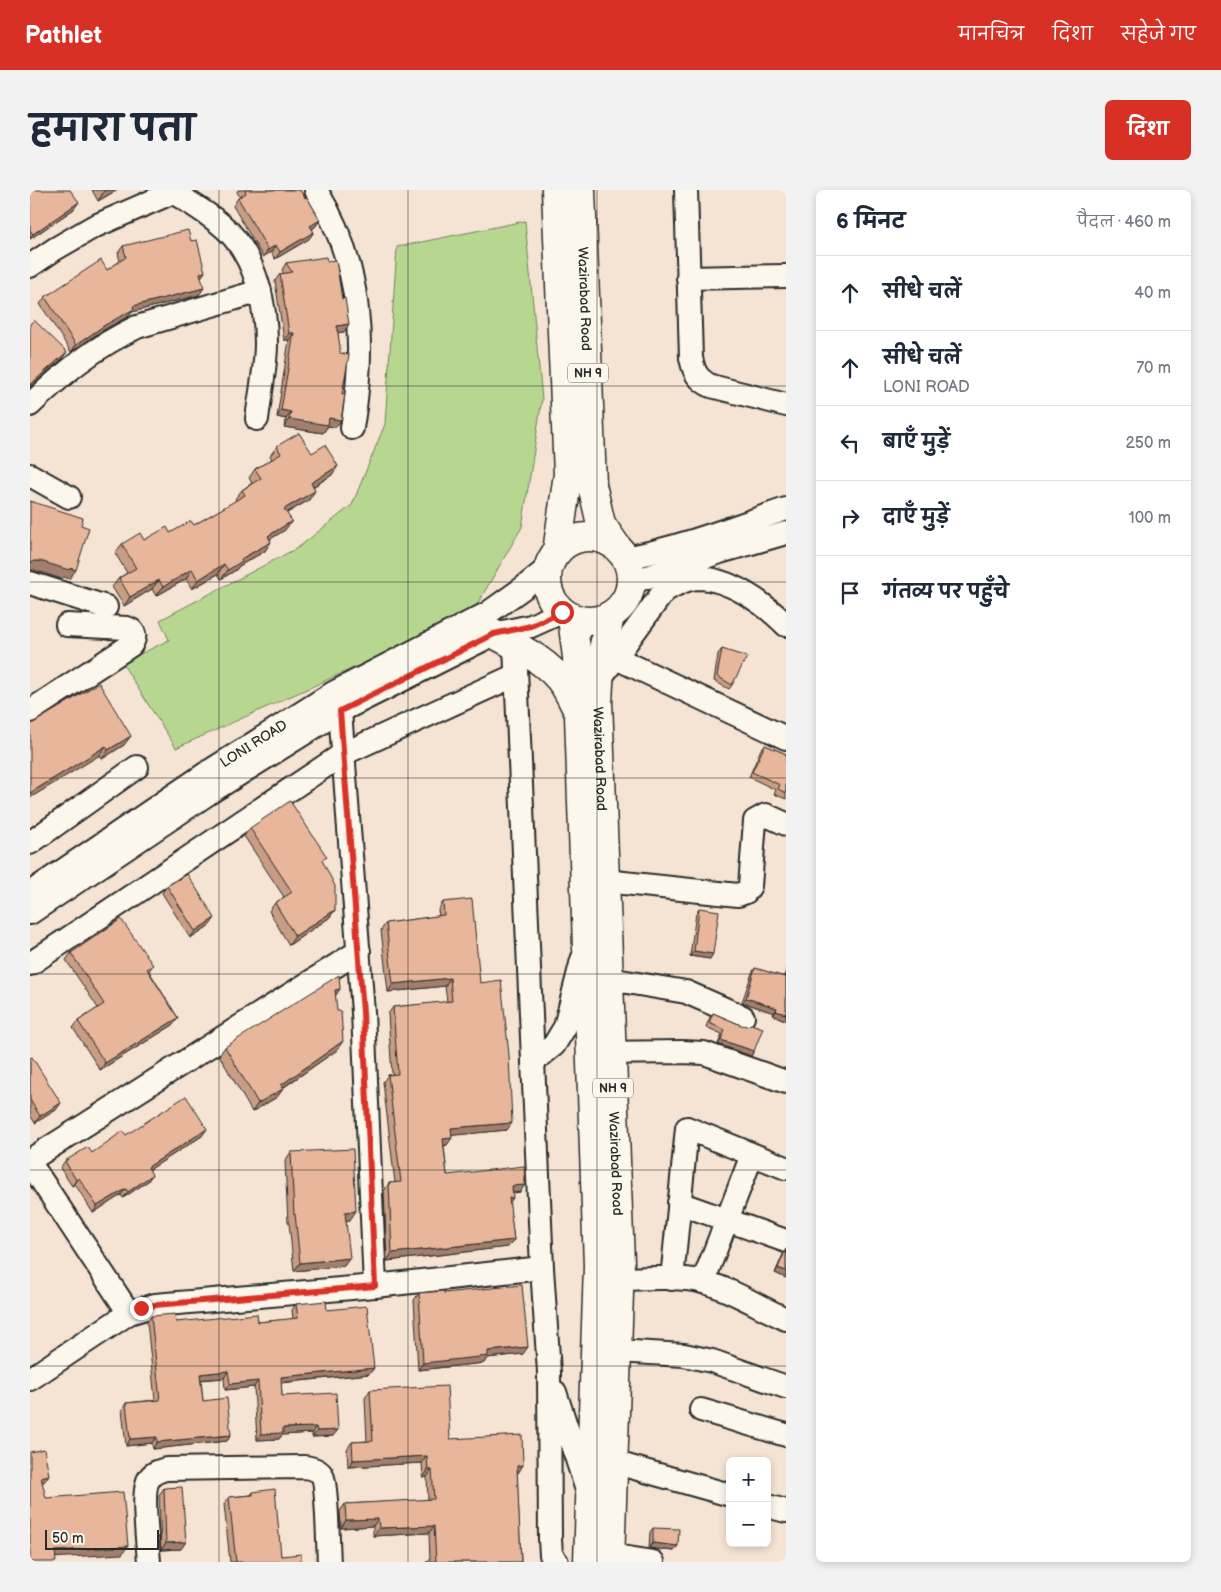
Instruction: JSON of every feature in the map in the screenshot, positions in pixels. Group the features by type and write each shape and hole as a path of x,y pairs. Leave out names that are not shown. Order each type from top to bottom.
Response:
{"main road":[{"name":"Wazirabad Road","path":"553,559 568,474 556,190"},
{"name":"Wazirabad Road","path":"581,190 592,484 601,524 625,564"},
{"path":"588,537 605,540 625,564 629,590 622,605 610,616 597,620 591,621 567,615 556,606 547,584 553,559 571,541 588,537"},
{"name":"Wazirabad Road","path":"567,615 577,657 587,940 601,1053 608,1280 617,1351 613,1462 603,1560"},
{"name":"Wazirabad Road","path":"601,1053 609,979 598,702 600,665 610,616"},
{"path":"493,634 547,668 564,684 579,713"},
{"name":"Wazirabad Road","path":"603,1560 589,1498 608,1280"}],"street":[{"path":"316,190 335,222 343,243 356,300 360,332 360,365 352,428"},
{"path":"686,190 691,358 694,374 702,382 710,386 786,405"},
{"path":"30,266 93,227 176,191 230,233 240,245 260,291 266,344 257,419"},
{"path":"688,278 786,276"},
{"path":"30,405 80,360 121,334 137,327 260,291"},
{"path":"30,475 69,497"},
{"path":"625,564 649,554 688,543 786,508"},
{"path":"625,564 720,552 786,533"},
{"path":"493,634 524,588 553,559"},
{"path":"599,680 664,591 680,582 696,578 711,580 740,591 786,624"},
{"path":"30,583 106,607"},
{"path":"493,634 531,626 567,615"},
{"path":"30,711 131,645 135,635 132,630 127,628 67,626"},
{"path":"493,634 516,675 542,1268 549,1372 550,1539 551,1556 557,1562"},
{"name":"LONI ROAD","path":"30,893 225,772 340,711 493,634"},
{"name":"LONI ROAD","path":"30,913 333,693 493,634"},
{"path":"616,658 786,738"},
{"path":"30,964 343,754 516,675"},
{"path":"340,711 363,1012 375,1286"},
{"path":"30,842 138,766"},
{"path":"605,881 738,895 746,892 750,886 755,821 766,815 786,824"},
{"path":"533,1062 554,1045 565,1027 587,940"},
{"path":"128,1313 30,1162 359,951"},
{"path":"609,979 686,992 744,1017"},
{"path":"601,1053 682,1052 704,1054 786,1082"},
{"path":"672,1279 687,1128 786,1168"},
{"path":"703,1282 752,1155"},
{"path":"679,1203 786,1241"},
{"path":"30,1379 128,1313 155,1305 375,1286 542,1268"},
{"path":"608,1280 672,1279 703,1282 722,1288 786,1319"},
{"path":"617,1351 684,1355 712,1361 786,1387"},
{"path":"549,1372 589,1498"},
{"path":"701,1410 786,1435"},
{"path":"613,1462 726,1494"},
{"path":"148,1562 145,1491 148,1479 156,1472 166,1469 304,1467 314,1469 322,1476 325,1488 329,1562"},
{"path":"771,1507 786,1511"},
{"path":"603,1560 654,1562"}],"green space":[{"path":"525,221 542,399 522,527 471,615 176,748 122,663 169,640 160,620 299,547 352,505 385,424 397,247"}],"building":[{"path":"30,190 70,190 79,202 33,234 30,230"},
{"path":"245,190 300,190 305,198 307,197 320,220 310,226 314,232 280,252 276,245 268,250 238,198 246,193"},
{"path":"188,230 191,241 197,240 205,272 200,273 204,288 133,306 134,309 105,325 76,345 45,297 101,260 107,270 126,257 123,246"},
{"path":"326,257 327,261 336,260 342,299 345,298 349,324 337,326 340,353 349,355 342,394 345,394 341,420 329,418 328,425 289,419 291,412 281,410 294,333 289,333 280,274 292,272 286,263"},
{"path":"34,320 67,352 30,385 30,324"},
{"path":"299,433 312,453 325,445 338,466 311,483 315,491 284,509 292,521 268,536 271,542 241,559 242,561 228,570 224,564 198,580 192,569 163,587 159,580 130,597 119,578 136,568 122,544 140,533 144,540 167,527 170,533 191,521 194,525 245,495 242,490 261,478 255,469 281,454 277,446"},
{"path":"30,501 83,518 81,525 89,528 76,570 70,568 69,570 40,561 30,563"},
{"path":"722,649 747,657 732,685 717,676"},
{"path":"99,683 131,736 108,750 106,746 30,793 30,725"},
{"path":"765,745 786,754 786,793 778,789 780,785 752,772"},
{"path":"290,801 327,857 322,860 335,886 335,910 295,936 275,903 292,892 250,828"},
{"path":"187,874 215,918 195,931 167,886"},
{"path":"472,899 480,983 501,980 509,1055 512,1123 451,1128 452,1138 443,1139 447,1175 524,1166 525,1185 512,1186 513,1198 509,1198 514,1240 392,1253 389,1183 401,1182 388,1075 398,1074 393,1007 452,1001 450,978 393,984 386,923 444,915 443,902"},
{"path":"699,908 719,911 713,954 694,951"},
{"path":"121,919 153,965 147,969 178,1018 105,1063 78,1021 104,1004 71,953"},
{"path":"755,968 785,977 786,975 786,1014 776,1011 777,1008 746,998"},
{"path":"339,975 340,989 335,990 337,1011 341,1011 343,1041 281,1085 283,1089 258,1103 225,1047"},
{"path":"713,1013 741,1025 747,1026 751,1024 763,1028 754,1051 721,1040 725,1030 709,1023"},
{"path":"32,1057 61,1103 40,1116 30,1100 30,1058"},
{"path":"186,1096 207,1129 148,1167 152,1175 128,1192 126,1189 97,1206 79,1178 76,1180 65,1161 88,1147 92,1153 123,1131 126,1135"},
{"path":"353,1149 356,1211 345,1212 350,1258 300,1263 294,1215 291,1152"},
{"path":"786,1249 786,1271 778,1268"},
{"path":"522,1285 528,1347 488,1351 488,1356 423,1363 419,1293 444,1291 444,1293"},
{"path":"326,1301 327,1310 367,1306 374,1368 281,1377 282,1396 336,1393 338,1430 317,1431 316,1427 283,1428 283,1433 261,1434 258,1381 230,1384 228,1371 200,1374 203,1401 227,1398 231,1435 157,1442 157,1437 130,1439 126,1403 160,1400 151,1316 175,1314 176,1322 257,1314 258,1322 298,1318 296,1304"},
{"path":"447,1386 450,1439 522,1435 523,1465 517,1466 521,1562 426,1562 436,1561 434,1526 379,1528 378,1519 346,1520 345,1504 434,1499 432,1470 428,1470 427,1456 353,1460 352,1442 373,1441 370,1390"},
{"path":"44,1449 49,1475 41,1477 46,1498 123,1492 128,1546 55,1551 56,1562 30,1562 30,1452"},
{"path":"182,1487 186,1542 166,1543 164,1488"},
{"path":"275,1489 281,1556 301,1554 301,1562 236,1562 229,1497 253,1495 253,1492"},
{"path":"653,1528 679,1529 678,1546 653,1543"}],"route":[{"path":"141,1308 155,1305 375,1286 363,1012 340,711 494,634 531,626 562,612"}]}
